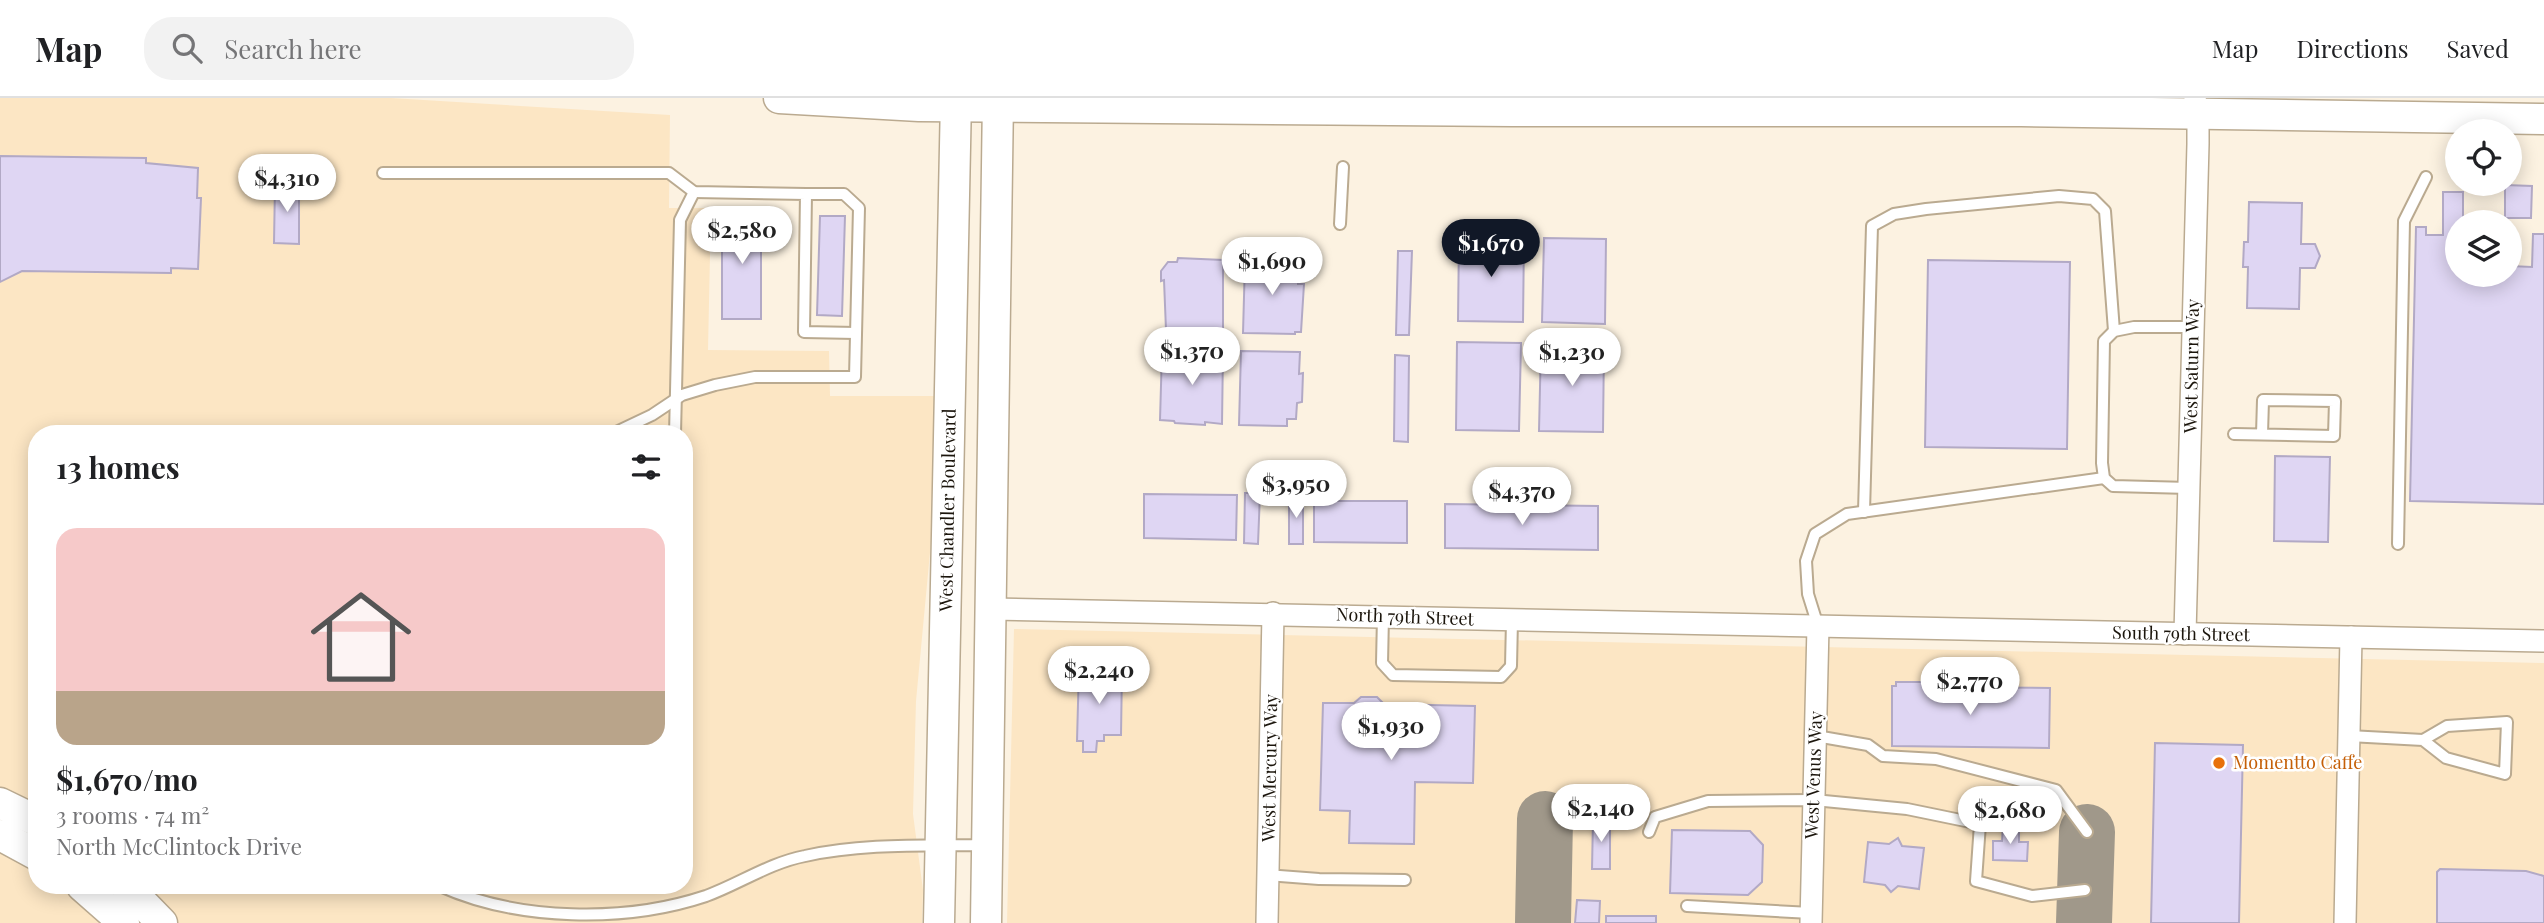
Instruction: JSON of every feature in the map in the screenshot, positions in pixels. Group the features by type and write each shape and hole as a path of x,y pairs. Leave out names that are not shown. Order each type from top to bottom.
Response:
{"main road":[{"path":"779,98 919,106 956,102 2197,106 2544,119"},
{"name":"West Chandler Boulevard","path":"939,923 956,102"},
{"path":"986,923 998,102"},
{"path":"0,803 28,817"},
{"path":"0,835 28,850"},
{"path":"91,894 124,923"},
{"path":"134,894 162,923"}],"street":[{"name":"West Saturn Way","path":"2185,634 2197,106"},
{"name":"North 79th Street","path":"991,609 1818,626"},
{"name":"West Mercury Way","path":"1267,923 1273,614"},
{"name":"South 79th Street","path":"1818,626 2544,641"},
{"name":"West Venus Way","path":"1811,918 1818,626"},
{"path":"2345,923 2351,637"}],"lane":[{"path":"1340,224 1343,167"},
{"path":"383,173 669,173 694,192 844,194 859,208 855,377 755,377 715,385 682,395 631,425"},
{"path":"2398,544 2404,221 2426,177"},
{"path":"675,425 680,220 694,192"},
{"path":"806,194 803,332 856,333"},
{"path":"1864,512 1872,226 1894,214 1926,209 2059,196 2093,199 2105,211 2114,331"},
{"path":"2189,488 2113,486 2104,478 2104,341 2114,331 2134,327 2193,327"},
{"path":"2234,434 2334,436 2335,401 2263,401 2262,434"},
{"path":"1818,626 1808,594 1806,561 1815,534 1847,514 2104,478"},
{"path":"1382,616 1382,663 1393,675 1501,677 1511,666 1512,620"},
{"path":"2349,736 2423,740 2447,726 2507,722 2505,774 2446,758 2423,740"},
{"path":"1816,736 1868,745 1883,756 1936,759 2056,790 2087,832"},
{"path":"1649,832 1655,817 1708,801 1814,800 1907,809 1980,824 1976,881 2032,896 2085,890"},
{"path":"459,894 521,911 583,916 620,913 683,903 706,896 776,864 804,856 866,848 988,845"},
{"path":"1268,875 1320,879 1405,880"},
{"path":"1687,906 1811,918"}],"shaded area":[{"path":"0,98 391,98 670,115 669,208 711,208 708,350 829,351 830,396 934,396 931,542 916,701 913,814 923,890 922,923 0,923"},
{"path":"1014,629 2544,663 2544,923 1007,923"}],"building":[{"path":"0,156 146,158 146,163 198,168 197,198 201,198 198,269 171,268 171,273 22,271 0,282"},
{"path":"275,185 299,185 299,244 274,243"},
{"path":"2522,186 2532,186 2531,218 2522,218 2522,210 2505,210 2505,196 2522,196"},
{"path":"2443,192 2445,196 2463,196 2463,210 2445,210 2445,287 2522,287 2522,267 2532,267 2533,234 2544,234 2544,504 2410,501 2416,227 2426,227 2426,235 2443,235"},
{"path":"2249,202 2302,203 2301,244 2315,244 2320,256 2315,268 2300,268 2299,309 2247,308 2248,267 2243,267 2244,242 2248,242"},
{"path":"722,212 761,212 761,319 722,319"},
{"path":"820,216 845,216 842,316 817,315"},
{"path":"1459,236 1524,237 1523,322 1458,321"},
{"path":"1544,238 1606,239 1605,324 1542,322"},
{"path":"1398,251 1412,251 1409,335 1396,335"},
{"path":"1178,258 1223,260 1223,332 1216,332 1217,329 1192,329 1192,332 1166,330 1164,280 1161,281 1161,271 1168,262 1177,262"},
{"path":"1259,258 1291,258 1290,267 1299,267 1298,284 1304,284 1301,332 1243,333 1245,261 1259,261"},
{"path":"1928,260 2070,262 2067,449 1925,447"},
{"path":"1457,342 1521,343 1519,431 1456,430"},
{"path":"1541,344 1604,345 1603,432 1539,431"},
{"path":"1192,350 1192,353 1223,351 1222,424 1160,420 1162,351"},
{"path":"1241,351 1300,352 1299,374 1303,373 1302,402 1297,403 1296,419 1287,419 1287,426 1239,425"},
{"path":"1395,355 1409,356 1408,442 1394,441"},
{"path":"2275,456 2330,457 2328,542 2274,541"},
{"path":"1245,493 1260,493 1258,544 1244,543"},
{"path":"1144,494 1237,495 1236,540 1144,538"},
{"path":"1289,495 1303,495 1303,544 1289,544"},
{"path":"1314,501 1407,501 1407,543 1314,542"},
{"path":"1445,504 1598,506 1598,550 1445,548"},
{"path":"1079,667 1122,670 1121,735 1104,735 1104,741 1097,741 1096,752 1083,752 1083,741 1077,741"},
{"path":"1896,682 1926,682 1926,687 2050,688 2049,748 1892,746 1892,686 1896,686"},
{"path":"1361,697 1377,697 1384,704 1475,706 1473,783 1415,782 1414,844 1349,843 1350,811 1320,810 1323,703 1354,703"},
{"path":"2155,743 2243,745 2239,923 2151,923"},
{"path":"1593,819 1610,819 1610,869 1592,869"},
{"path":"2003,825 2019,826 2019,842 2028,842 2027,861 1993,860 1993,841 2002,841"},
{"path":"1672,830 1750,831 1763,845 1762,882 1748,895 1670,893"},
{"path":"1898,838 1902,846 1924,848 1919,889 1898,886 1891,892 1885,885 1864,882 1868,842 1889,844"},
{"path":"2440,869 2526,871 2544,876 2544,923 2437,923 2437,872"},
{"path":"1577,900 1600,901 1599,923 1575,923"},
{"path":"1606,916 1656,916 1656,923 1606,923"}],"taxiway":[{"path":"1543,923 1545,819"},
{"path":"2084,923 2087,832"}],"place":[{"name":"Momentto Caffe","path":"2219,763"}]}
